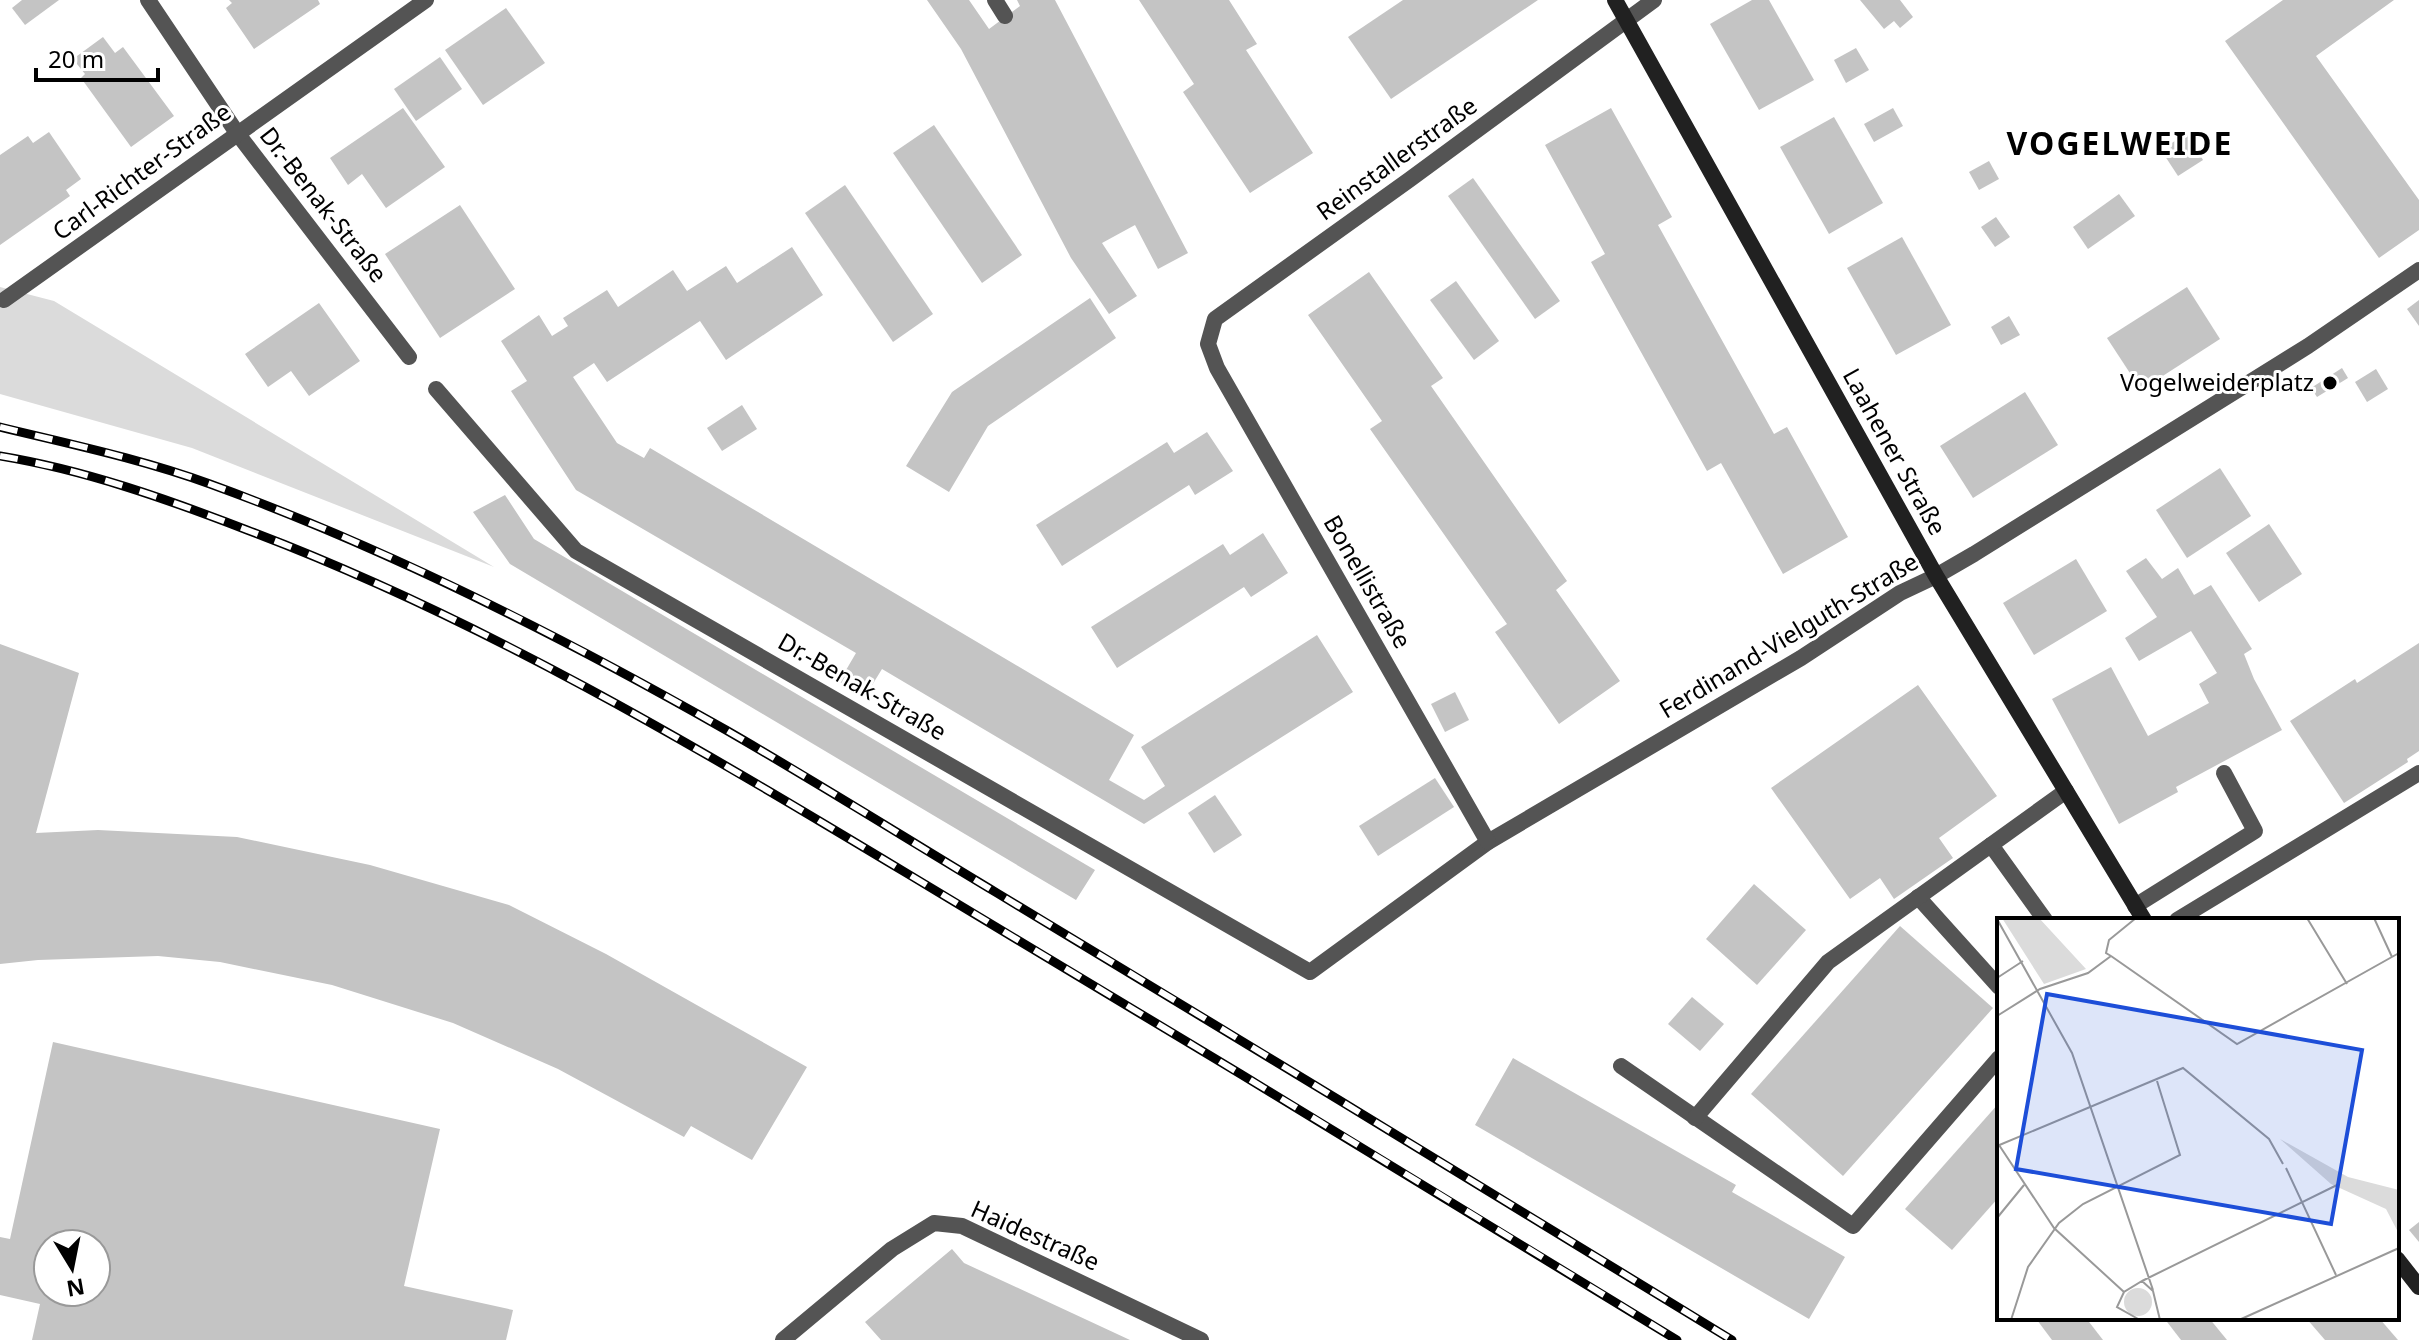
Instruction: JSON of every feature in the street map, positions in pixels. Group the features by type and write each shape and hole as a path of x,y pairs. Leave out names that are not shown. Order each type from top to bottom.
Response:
{"street":[{"name":"Dr.-Benak-Straße","path":"148,0 237,133 409,357"},
{"name":"Carl-Richter-Straße","path":"2,300 426,0"},
{"path":"995,0 1005,16"},
{"name":"Laahener Straße","path":"1615,0 1936,576 2140,913"},
{"name":"Reinstallerstraße","path":"1208,344 1215,319 1654,0"},
{"name":"Ferdinand-Vielguth-Straße","path":"1310,972 1488,842 1776,673 1900,593 1936,576 2308,346 2419,270"},
{"name":"Bonellistraße","path":"1208,344 1217,368 1488,842"},
{"name":"Dr.-Benak-Straße","path":"436,389 576,551 1310,972"},
{"path":"2140,913 2255,831 2224,773"},
{"path":"2180,918 2419,773"},
{"path":"1695,1118 1828,962 2066,791"},
{"path":"1991,845 2044,918"},
{"path":"1918,897 1997,985"},
{"path":"1621,1066 1853,1226 1997,1060"},
{"name":"Haidestraße","path":"783,1340 892,1249 934,1223 962,1226 1201,1340"},
{"path":"2399,1262 2419,1287"}],"shaded area":[{"path":"0,287 54,301 494,567 192,448 0,394"}],"building":[{"path":"22,0 59,0 25,25 12,8"},
{"path":"229,0 318,0 320,4 254,49 226,8 232,3"},
{"path":"927,0 969,0 989,29 1020,6 1017,0 1055,0 1188,253 1158,269 1135,225 1102,243 1137,296 1109,314 1071,258 961,49"},
{"path":"1139,0 1229,0 1257,44 1246,50 1313,153 1250,193 1183,92 1194,84"},
{"path":"1403,0 1538,0 1391,99 1348,37"},
{"path":"1752,0 1769,0 1814,80 1759,110 1710,24"},
{"path":"1860,0 1900,0 1913,17 1900,28 1894,21 1884,29"},
{"path":"2283,0 2394,0 2316,56 2419,200 2419,230 2379,258 2225,41"},
{"path":"506,8 545,63 483,105 445,50"},
{"path":"103,37 115,53 123,47 174,116 131,147 81,78 85,74 73,59"},
{"path":"1856,48 1869,70 1846,83 1834,60"},
{"path":"440,57 462,89 416,121 394,89"},
{"path":"403,108 445,167 386,208 362,174 348,185 330,158"},
{"path":"1611,108 1672,217 1658,225 1774,434 1787,427 1848,537 1783,574 1721,463 1707,471 1591,262 1605,254 1545,145"},
{"path":"1893,108 1903,126 1874,142 1864,124"},
{"path":"1834,117 1883,203 1829,234 1780,147"},
{"path":"934,125 1022,255 982,283 893,153"},
{"path":"49,132 81,179 66,190 70,196 0,245 0,155 28,136 33,143"},
{"path":"2187,133 2203,160 2178,176 2161,150"},
{"path":"1989,161 1999,179 1979,190 1969,172"},
{"path":"1473,178 1560,301 1535,319 1448,196"},
{"path":"845,185 933,314 893,342 805,213"},
{"path":"2119,194 2135,216 2088,249 2073,227"},
{"path":"460,205 515,289 440,338 385,254"},
{"path":"1996,217 2010,237 1995,247 1981,227"},
{"path":"1902,237 1951,325 1896,355 1847,268"},
{"path":"792,247 823,295 726,360 700,321 607,382 594,363 573,377 617,443 644,458 650,448 1134,735 1109,780 1144,800 1165,786 1141,747 1317,635 1353,692 1144,824 882,669 866,695 839,682 856,653 576,490 511,391 527,381 501,341 539,315 552,336 568,326 563,318 607,290 618,307 673,270 687,291 726,266 737,283"},
{"path":"1369,272 1443,378 1431,386 1567,581 1556,590 1620,681 1559,724 1495,632 1507,624 1370,429 1382,421 1308,315"},
{"path":"1456,281 1499,341 1474,360 1430,300"},
{"path":"2187,287 2220,339 2141,390 2107,338"},
{"path":"1090,298 1116,338 988,426 949,492 906,466 952,392"},
{"path":"2419,300 2419,326 2407,309"},
{"path":"319,303 360,361 309,396 291,371 268,387 245,354"},
{"path":"2009,316 2020,335 2001,345 1991,327"},
{"name":"Vogelweiderplatz","path":"2342,368 2348,378 2317,397 2311,388"},
{"path":"2376,369 2388,389 2367,402 2355,382"},
{"path":"2025,392 2058,445 1973,498 1940,446"},
{"path":"742,405 757,429 722,451 707,428"},
{"path":"1207,432 1233,471 1195,495 1189,485 1062,566 1036,525 1167,442 1174,453"},
{"path":"2220,468 2251,516 2187,558 2156,510"},
{"path":"505,495 534,539 1095,870 1076,900 510,564 473,512"},
{"path":"2269,524 2302,574 2259,602 2226,553"},
{"path":"1263,533 1288,573 1251,597 1244,587 1117,668 1091,627 1223,544 1230,555"},
{"path":"2146,558 2162,579 2178,568 2194,595 2211,585 2252,649 2244,654 2282,730 2176,787 2178,792 2119,824 2052,699 2111,667 2148,736 2209,703 2199,684 2217,673 2191,631 2139,661 2125,638 2157,617 2126,571"},
{"path":"2076,559 2107,611 2034,655 2003,603"},
{"path":"2419,643 2419,751 2407,759 2408,762 2344,803 2290,721"},
{"path":"0,644 79,673 36,833 98,830 237,837 370,865 509,905 606,954 807,1067 752,1160 691,1126 684,1137 558,1069 453,1023 332,985 220,962 158,956 0,964"},
{"path":"1918,685 1997,796 1939,838 1953,858 1894,899 1880,878 1850,899 1771,788"},
{"path":"1455,692 1469,720 1445,732 1431,704"},
{"path":"1435,778 1454,807 1378,856 1359,826"},
{"path":"1215,795 1242,835 1214,853 1188,813"},
{"path":"1754,884 1806,930 1757,985 1706,939"},
{"path":"1900,926 1993,1008 1843,1176 1751,1094"},
{"path":"1692,997 1724,1024 1700,1051 1668,1024"},
{"path":"53,1042 440,1129 404,1286 513,1310 506,1340 32,1340 39,1308 112,1308 112,1228 32,1228 32,1302 0,1295 0,1237 10,1239"},
{"path":"1513,1058 1736,1185 1732,1192 1845,1257 1809,1319 1475,1125"},
{"path":"1997,1105 1997,1199 1952,1250 1905,1209"},
{"path":"2419,1222 2419,1242 2409,1230"},
{"path":"952,1249 964,1263 1130,1340 881,1340 865,1322"},
{"path":"2037,1320 2088,1320 2103,1340 2052,1340"},
{"path":"2166,1320 2211,1320 2227,1340 2181,1340"},
{"path":"2308,1320 2381,1320 2398,1340 2325,1340"}],"railway":[{"path":"0,427 158,467 277,509 473,596 601,661 794,770 1732,1340"},
{"path":"0,456 63,469 125,487 247,530 419,603 585,687 828,826 1677,1340"}],"place":[{"name":"Vogelweiderplatz","path":"2330,383"}],"district":[{"name":"VOGELWEIDE","path":"2120,144"}]}
